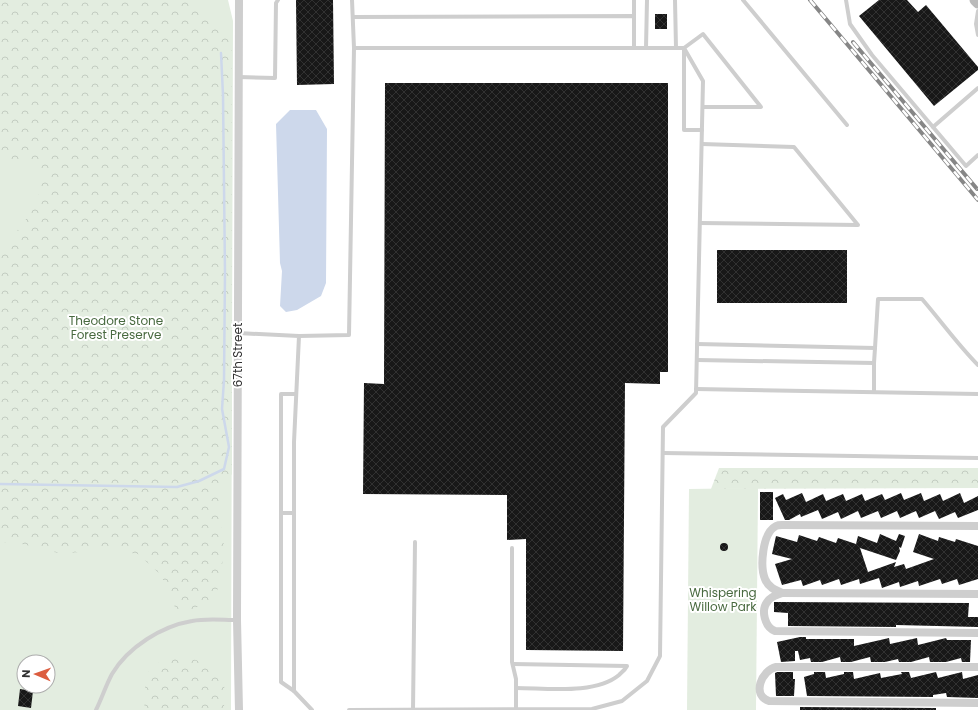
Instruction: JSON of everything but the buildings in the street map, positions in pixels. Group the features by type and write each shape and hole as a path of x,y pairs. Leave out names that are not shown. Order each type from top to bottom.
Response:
{"street":[{"name":"67th Street","path":"239,0 237,620 239,710"},
{"path":"975,0 978,3"},
{"path":"782,593 768,585 763,573 765,541 771,530 776,526 978,526"},
{"path":"978,594 782,593 768,600 765,605 764,612 765,618 771,629 780,632 978,633"},
{"path":"978,667 776,666 764,674 760,692 766,700 769,701 978,703"}],"lane":[{"path":"239,77 275,78 276,3 278,0"},
{"path":"238,333 299,336 349,335 354,48 352,0"},
{"path":"634,0 634,48"},
{"path":"646,0 646,48"},
{"path":"675,0 676,48"},
{"path":"743,0 847,125"},
{"path":"846,0 850,24 872,55 966,166 978,155"},
{"path":"978,11 976,24 978,35"},
{"path":"353,16 634,16"},
{"path":"354,48 684,48 703,34 761,107 703,107"},
{"path":"349,710 592,709 622,701 647,681 660,656 663,427 696,394 698,344 703,81 684,48"},
{"path":"684,48 684,130 702,130"},
{"path":"933,127 978,88"},
{"path":"700,223 858,225 794,147 702,144"},
{"path":"874,392 874,363 878,299 922,299 945,326 960,347 978,365"},
{"path":"294,691 294,442 299,336"},
{"path":"698,344 875,348"},
{"path":"697,360 874,363"},
{"path":"696,389 978,394"},
{"path":"296,394 281,394 281,682 294,691 312,710"},
{"path":"663,453 978,458"},
{"path":"281,513 294,513"},
{"path":"414,710 415,542"},
{"path":"512,548 513,664 516,679 516,709"},
{"path":"96,710 113,673 131,652 152,635 175,625 192,621 237,620"},
{"path":"513,664 627,666 626,669 615,678 601,685 589,688 516,688"}],"green space":[{"name":"Theodore Stone Forest Preserve","path":"0,0 228,0 233,21 231,710 0,710"},
{"name":"Theodore Stone Forest Preserve","path":"0,0 189,0 215,18 232,39 232,474 219,492 219,518 224,539 221,582 212,601 190,610 177,612 161,575 138,554 104,549 62,554 22,544 0,542 0,252 25,221 41,190 39,174 24,161 0,157"},
{"path":"719,468 978,468 978,488 711,489"},
{"name":"Whispering Willow Park","path":"758,488 756,710 687,710 689,489"},
{"path":"181,655 206,664 218,672 222,677 224,682 224,710 145,710 144,702 146,674 164,658"}],"water":[{"path":"290,110 316,110 327,129 326,283 321,296 297,310 286,312 280,306 282,271 280,263 276,124"}],"waterway":[{"path":"0,484 177,487 199,481 224,469 229,447 222,409 224,380 225,273 223,95 221,53"}],"railway":[{"path":"810,0 978,200"},
{"path":"853,42 977,189"}]}
